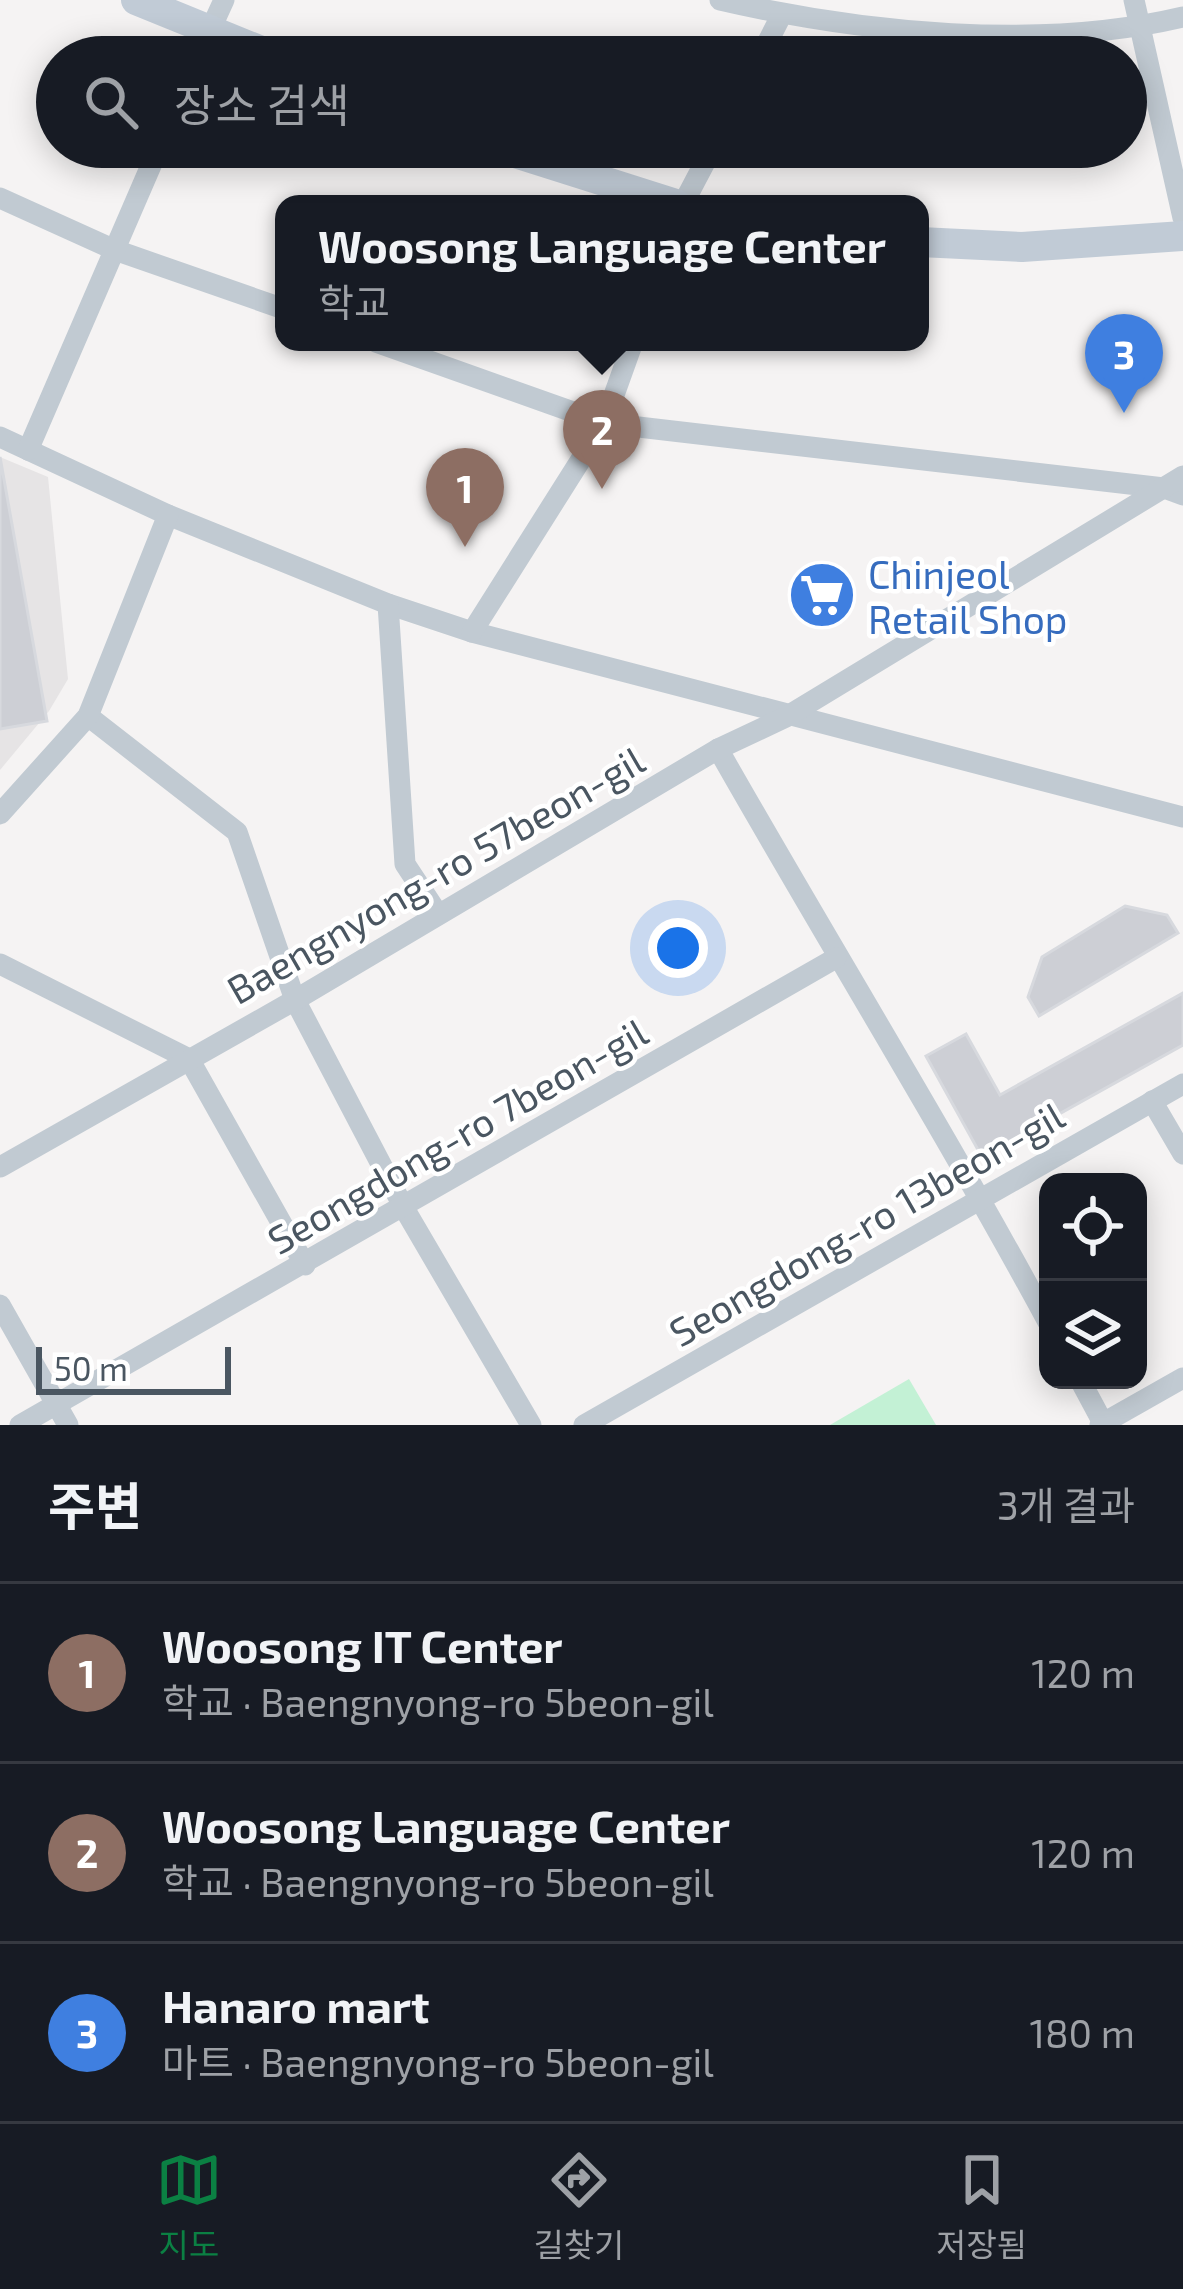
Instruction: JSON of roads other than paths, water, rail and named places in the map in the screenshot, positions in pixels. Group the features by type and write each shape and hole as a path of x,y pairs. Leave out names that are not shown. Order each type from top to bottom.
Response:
{"main road":[{"path":"136,0 193,36"},
{"path":"563,168 650,195"},
{"path":"929,242 1022,247 1183,236"}],"street":[{"path":"207,36 224,0"},
{"path":"720,0 782,14 950,32 1139,27 1183,17"},
{"path":"1134,0 1141,36"},
{"path":"771,36 782,14"},
{"path":"1147,62 1183,218"},
{"path":"28,450 150,168"},
{"path":"684,195 700,168"},
{"path":"0,198 115,250 275,306"},
{"path":"401,351 604,423 1177,486"},
{"path":"472,632 604,423 630,351"},
{"path":"0,437 168,515 388,604 472,632 1183,817"},
{"name":"Baengnyong-ro 57beon-gil","path":"0,1167 295,1000 718,749 786,717 1177,486"},
{"path":"0,814 88,716 168,515"},
{"path":"388,604 405,864 438,914"},
{"path":"88,716 237,832 295,1000 404,1208 530,1425"},
{"path":"718,749 1039,1305"},
{"name":"Seongdong-ro 7beon-gil","path":"20,1425 836,958"},
{"path":"0,964 189,1059 305,1264"},
{"name":"Seongdong-ro 13beon-gil","path":"584,1425 1183,1084"},
{"path":"1153,1101 1183,1154"},
{"path":"0,1305 68,1425"},
{"path":"1084,1389 1102,1424 1183,1378"}],"place":[{"name":"Hanaro mart","path":"1124,413"},
{"name":"Woosong Language Center","path":"602,489"},
{"name":"Woosong IT Center","path":"465,547"},
{"name":"Chinjeol Retail Shop","path":"822,595"}]}
